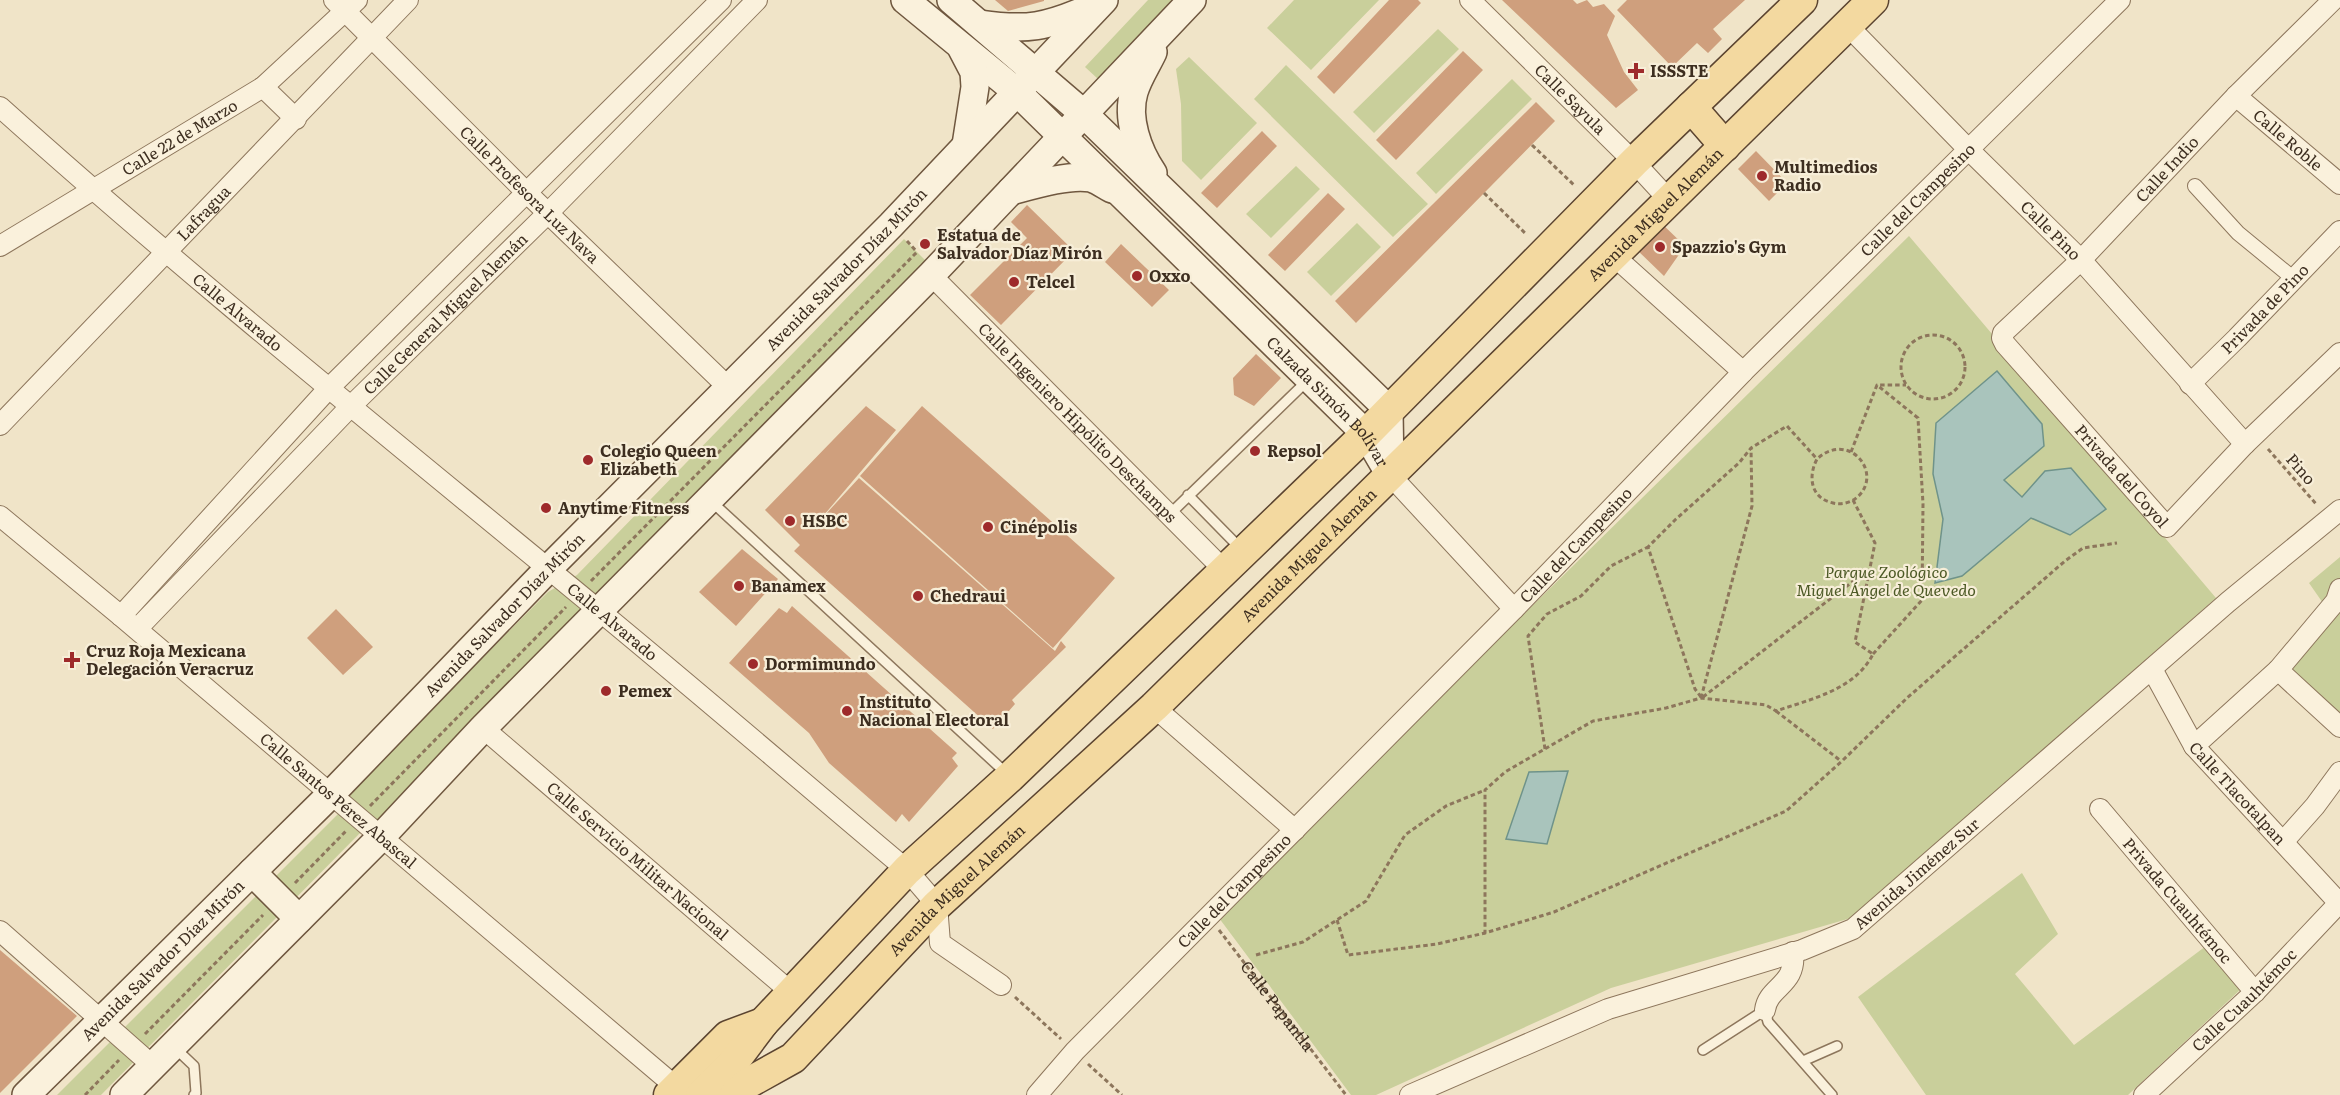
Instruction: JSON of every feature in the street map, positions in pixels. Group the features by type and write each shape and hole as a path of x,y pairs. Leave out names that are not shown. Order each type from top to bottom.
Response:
{"main road":[{"name":"Calzada Simón Bolívar","path":"905,0 1017,92 1063,136 1366,434 1389,475"},
{"name":"Calzada Simón Bolívar","path":"951,0 1084,114 1389,410 1389,475"},
{"path":"124,1095 381,837 483,728 709,499 924,262 1010,192 1192,0"},
{"path":"682,1092 733,1063 764,1023 908,870 1010,777 1366,434 1634,162 1802,0"},
{"name":"Avenida Miguel Alemán","path":"735,1095 748,1083 793,1058 937,905 1154,707 1874,0"},
{"path":"980,24 1010,28 1045,26 1102,2"},
{"name":"Avenida Salvador Díaz Mirón","path":"26,1095 331,794 548,569 891,225 1102,2"},
{"path":"1163,30 1134,92 1131,115 1147,164 1167,194"},
{"path":"960,45 974,72 975,80 966,145"},
{"path":"1691,107 1725,146"},
{"path":"1010,192 1075,178 1092,178 1124,196"},
{"path":"252,872 299,919"},
{"path":"767,1095 793,1058"}],"street":[{"name":"Lafragua","path":"0,425 408,0"},
{"name":"Calle General Miguel Alemán","path":"121,616 328,388 721,0"},
{"name":"Calle General Miguel Alemán","path":"136,629 350,407 548,213 756,0"},
{"name":"Calle Sayula","path":"1470,0 1634,162 1669,200"},
{"name":"Calle del Campesino","path":"1037,1095 1075,1051 1514,609 1743,372 2120,0"},
{"name":"Calle Indio","path":"2002,338 2003,333 2082,260 2236,96 2333,0"},
{"name":"Calle Profesora Luz Nava","path":"346,4 372,38 527,193 729,388"},
{"name":"Calle 22 de Marzo","path":"0,246 264,87 346,4"},
{"name":"Calle Pino","path":"1848,26 1969,150 2082,260 2190,384 2250,439"},
{"path":"264,87 296,118"},
{"name":"Calle Roble","path":"2236,96 2340,184"},
{"name":"Calle Alvarado","path":"0,107 93,190 350,407 600,611 908,870 937,905"},
{"path":"2195,186 2238,233 2294,279"},
{"name":"Privada de Pino","path":"2190,384 2340,231"},
{"path":"1614,256 1743,372"},
{"name":"Calle Ingeniero Hipólito Deschamps","path":"924,262 1169,515 1234,561"},
{"name":"Privada del Coyol","path":"2002,338 2167,528 2250,439"},
{"path":"2250,439 2340,353"},
{"path":"1389,475 1514,609"},
{"name":"Avenida Jiménez Sur","path":"1410,1095 1608,1009 1793,952 1853,929 2228,602 2335,515"},
{"name":"Calle Santos Pérez Abascal","path":"0,516 682,1092"},
{"path":"2194,746 2278,670 2336,601 2340,589"},
{"name":"Calle Tlacotalpan","path":"2152,669 2194,746 2340,903"},
{"path":"2278,670 2340,727"},
{"path":"1154,707 1295,830"},
{"name":"Calle Servicio Militar Nacional","path":"483,728 792,993"},
{"path":"2283,842 2315,806 2340,772"},
{"name":"Privada Cuauhtémoc","path":"2100,809 2255,992"},
{"name":"Calle Cuauhtémoc","path":"2144,1095 2255,992 2340,903"},
{"path":"937,905 940,943 1001,985"},
{"path":"0,931 153,1066"},
{"path":"1765,1010 1769,1000 1792,973 1795,965 1793,952"}],"lane":[{"path":"1169,515 1309,378"},
{"path":"1188,495 1234,561"},
{"path":"709,499 1010,777"},
{"path":"1702,1050 1765,1010 1768,1022 1832,1095"},
{"path":"172,1046 194,1066 196,1093 194,1095"},
{"path":"1803,1061 1837,1046"}],"path":[{"path":"1532,145 1574,185"},
{"path":"1484,194 1525,233"},
{"path":"86,1095 579,594 924,262 904,239"},
{"path":"1877,385 1906,385 1914,394 1924,398 1935,400 1946,397 1956,391 1962,382 1965,360 1960,349 1944,336 1934,334 1915,340 1902,356 1901,376 1906,385"},
{"path":"1851,452 1877,385"},
{"path":"1776,711 1834,691 1866,668 1873,654 1922,600 1923,504 1918,418 1877,385"},
{"path":"1545,749 1528,636 1547,614 1581,596 1611,566 1648,547 1739,463 1751,448 1787,426 1817,459"},
{"name":"Pino","path":"2250,439 2335,515"},
{"path":"1701,698 1752,506 1751,448"},
{"path":"1840,448 1851,452 1860,459 1866,473 1864,488 1853,500 1837,504 1829,502 1819,496 1811,480 1811,470 1817,459 1831,450 1840,448"},
{"path":"1853,500 1875,543 1855,642 1873,654"},
{"path":"1337,920 1348,955 1437,944 1485,933 1554,912 1786,811 1907,698 2064,561 2083,548 2117,543"},
{"path":"1648,547 1695,689 1701,698"},
{"path":"1256,955 1303,942 1366,901 1406,835 1446,806 1485,790 1505,772 1593,721 1666,708 1701,698 1870,568"},
{"path":"1701,698 1766,705 1842,761"},
{"path":"1485,790 1485,933"},
{"name":"Calle Papantla","path":"1210,917 1346,1095"}],"green space":[{"path":"1148,0 1176,0 1098,79 1085,67"},
{"path":"1294,0 1379,0 1311,70 1267,28"},
{"path":"1438,29 1459,49 1374,133 1353,112"},
{"path":"1189,57 1257,123 1201,180 1182,161 1181,104 1176,69"},
{"path":"1286,65 1428,204 1393,237 1254,99"},
{"path":"1512,79 1532,99 1436,194 1416,173"},
{"path":"1296,166 1320,189 1271,238 1246,214"},
{"path":"1357,223 1381,247 1331,296 1307,272"},
{"name":"Parque Zoológico Miguel Ángel de Quevedo","path":"1909,236 2216,598 1851,918 1611,988 1376,1095 1351,1095 1219,918 1421,715"},
{"path":"904,239 929,264 397,812 359,834 101,1095 57,1095 338,814 362,778 548,592 577,575"},
{"path":"2340,557 2340,733 2276,664 2325,606 2309,583"},
{"path":"2022,873 2058,934 2015,974 2074,1045 2206,946 2242,988 2128,1095 1926,1095 1858,997"}],"water":[{"path":"1997,371 2042,424 2044,446 2004,480 2022,497 2045,471 2071,468 2106,509 2070,535 2031,518 1962,576 1935,583 1943,519 1933,474 1936,423"},
{"path":"1568,771 1547,844 1506,839 1529,772"}],"building":[{"path":"995,0 1044,0 1044,1 1008,11"},
{"path":"1389,0 1418,0 1421,3 1334,94 1317,77"},
{"path":"1502,0 1573,0 1577,4 1587,0 1593,7 1604,4 1615,16 1607,35 1624,72 1638,90 1616,108"},
{"path":"1627,0 1745,0 1713,29 1722,39 1708,53 1697,43 1672,67 1617,10"},
{"path":"1463,51 1483,70 1396,160 1376,140"},
{"path":"1536,102 1555,121 1356,323 1335,301"},
{"path":"1262,131 1277,146 1217,208 1201,193"},
{"name":"Multimedios Radio","path":"1756,151 1787,183 1769,201 1738,169"},
{"path":"1328,193 1345,209 1285,271 1268,255"},
{"name":"Telcel","path":"1027,205 1074,251 1001,325 970,295 1027,238 1011,222"},
{"name":"Spazzio's Gym","path":"1659,221 1685,246 1664,276 1635,248"},
{"name":"Oxxo","path":"1121,244 1169,290 1152,307 1105,262"},
{"path":"1256,354 1281,378 1254,406 1234,395 1233,378"},
{"name":"Chedraui","path":"866,406 896,430 813,528 859,478 1055,651 1061,641 1066,647 1012,700 1015,704 993,729 794,551 800,545 765,510"},
{"name":"Cinépolis","path":"922,406 1115,578 1053,648 860,476"},
{"name":"Banamex","path":"742,549 778,579 736,626 699,592"},
{"name":"Instituto Nacional Electoral","path":"792,606 957,753 952,758 958,766 909,822 902,814 896,822 829,763 809,733 729,663 779,608 787,613"},
{"path":"336,609 373,647 343,675 307,638"},
{"path":"0,950 77,1016 0,1093"}],"place":[{"name":"ISSSTE","path":"1636,71"},
{"name":"Multimedios Radio","path":"1762,176"},
{"name":"Estatua de Salvador Díaz Mirón","path":"925,244"},
{"name":"Spazzio's Gym","path":"1660,247"},
{"name":"Oxxo","path":"1137,276"},
{"name":"Telcel","path":"1014,282"},
{"name":"Repsol","path":"1255,451"},
{"name":"Colegio Queen Elizabeth","path":"588,460"},
{"name":"Anytime Fitness","path":"546,508"},
{"name":"HSBC","path":"790,521"},
{"name":"Cinépolis","path":"988,527"},
{"name":"Banamex","path":"739,586"},
{"name":"Chedraui","path":"918,596"},
{"name":"Cruz Roja Mexicana Delegación Veracruz","path":"72,660"},
{"name":"Dormimundo","path":"753,664"},
{"name":"Pemex","path":"606,691"},
{"name":"Instituto Nacional Electoral","path":"847,711"}]}
